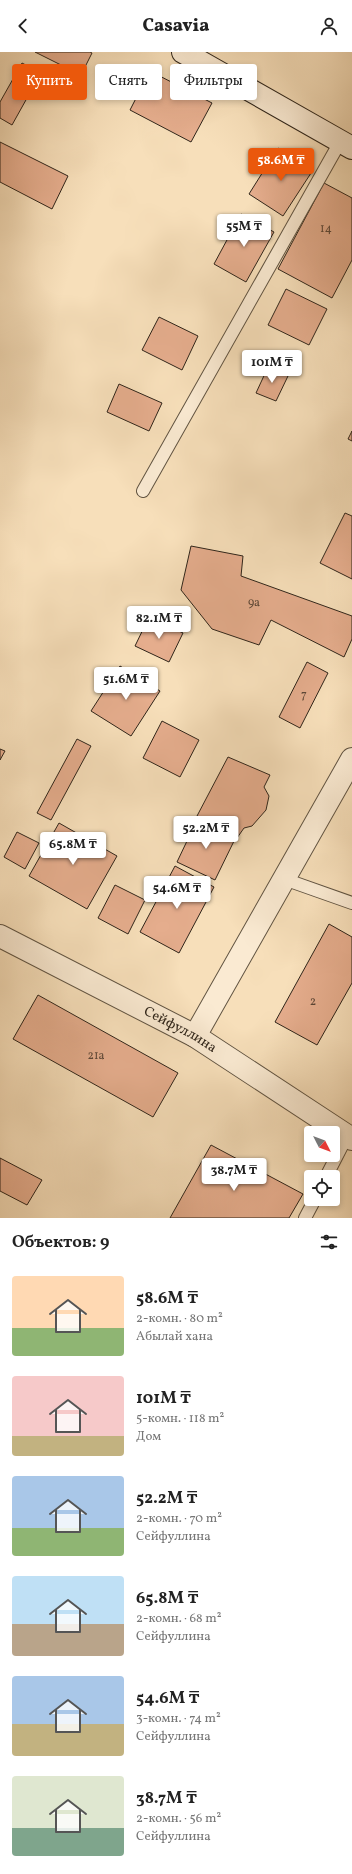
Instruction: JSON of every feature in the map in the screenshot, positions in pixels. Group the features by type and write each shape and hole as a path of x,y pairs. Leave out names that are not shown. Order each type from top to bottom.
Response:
{"street":[{"path":"183,52 346,145"},
{"path":"195,1036 352,759"},
{"name":"Сейфуллина","path":"0,936 195,1036 350,1138"}],"lane":[{"path":"143,492 346,145"},
{"path":"284,879 352,903"},
{"path":"330,1170 350,1138"},
{"path":"305,1218 311,1206"}],"building":[{"path":"35,52 92,53 86,64 59,64"},
{"path":"162,77 170,81 170,100 206,100 212,103 191,142 130,110 135,100 162,100"},
{"path":"12,81 12,100 26,100 12,125 0,118 0,102"},
{"path":"0,142 68,176 52,209 0,182"},
{"path":"278,148 313,170 283,216 249,194"},
{"path":"324,183 352,198 352,260 332,298 278,269"},
{"path":"241,214 274,232 246,282 214,264"},
{"path":"286,289 327,309 309,345 268,325"},
{"path":"159,317 198,336 182,370 142,350"},
{"path":"268,367 288,376 276,401 256,393"},
{"path":"119,384 162,403 149,431 107,412"},
{"path":"352,431 352,441 348,439"},
{"path":"345,513 352,516 352,579 320,563"},
{"path":"191,546 243,556 241,576 352,616 352,639 344,657 271,620 259,645 212,629 181,590"},
{"path":"149,617 183,633 169,662 135,646"},
{"path":"307,662 328,673 300,728 279,717"},
{"path":"120,666 160,691 131,736 91,711"},
{"path":"162,721 199,740 180,777 143,758"},
{"path":"77,739 91,746 51,820 37,813"},
{"path":"0,749 5,751 0,760"},
{"path":"228,757 270,775 264,787 269,796 266,810 252,826 244,828 237,838 197,816"},
{"path":"197,820 235,839 215,880 177,862"},
{"path":"59,823 117,856 87,909 29,876"},
{"path":"17,832 39,843 25,869 4,857"},
{"path":"175,866 214,887 179,953 140,932"},
{"path":"115,885 145,900 128,934 98,918"},
{"path":"329,924 352,937 352,983 317,1045 275,1022"},
{"path":"38,995 178,1073 153,1117 13,1039"},
{"path":"211,1145 303,1194 289,1218 170,1218"},
{"path":"0,1158 42,1180 27,1205 0,1191"}]}
